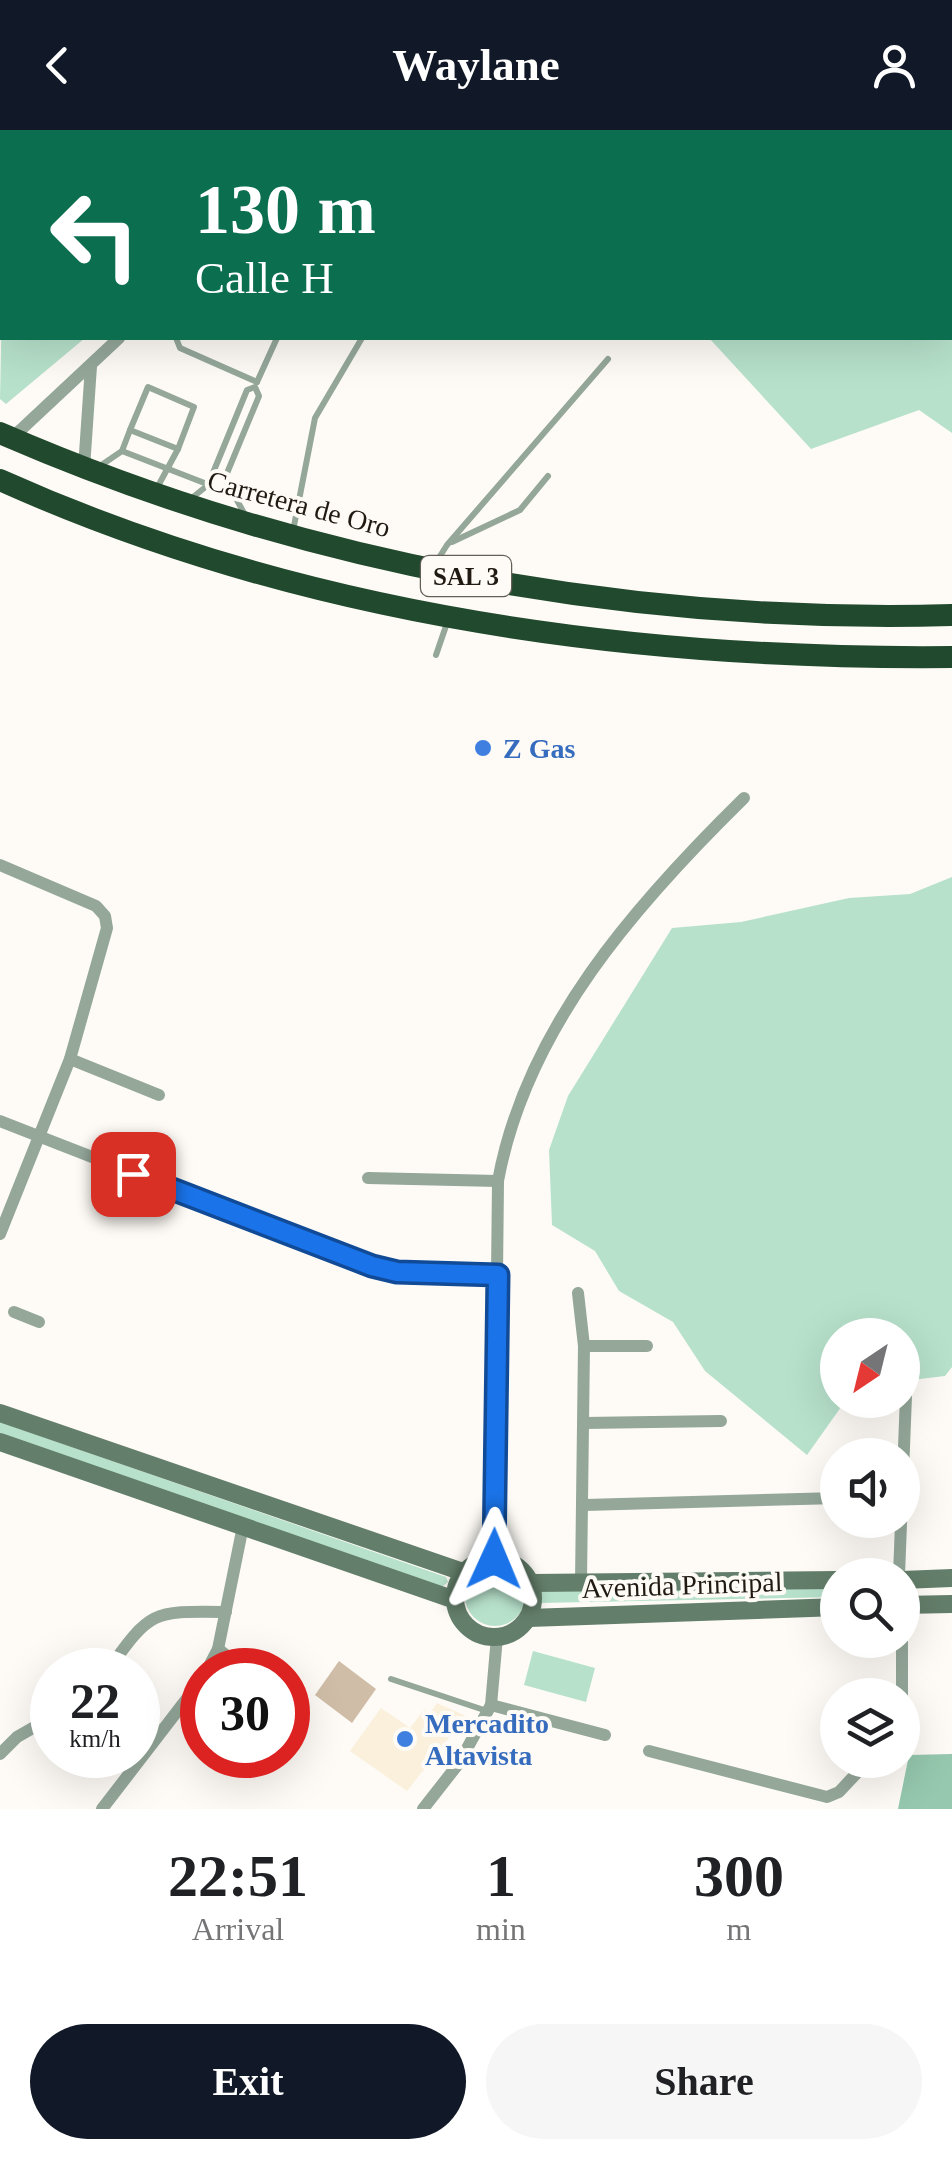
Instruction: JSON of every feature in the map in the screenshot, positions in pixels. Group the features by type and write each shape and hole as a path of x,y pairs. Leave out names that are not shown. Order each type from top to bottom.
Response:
{"highway":[{"name":"Carretera de Oro","path":"6,435 154,494 292,538 432,569 579,596 700,608 819,616 952,615"},
{"name":"SAL 3","path":"4,484 90,518 250,570 414,612 684,649 812,658 952,657"},
{"path":"923,616 934,621 942,636 939,647 927,658"}],"street":[{"path":"6,435 117,340"},
{"path":"88,470 91,366"},
{"path":"494,1559 498,1181 517,1101 581,986 648,899 744,798"},
{"path":"0,865 96,906 105,916 105,945 70,1059 0,1234"},
{"path":"70,1059 159,1095"},
{"path":"0,1121 372,1266 397,1272 498,1275"},
{"path":"368,1178 498,1181"},
{"path":"578,1292 584,1346 585,1505 581,1582"},
{"path":"14,1312 39,1322"},
{"path":"584,1346 647,1346"},
{"path":"0,1413 463,1572 494,1559 512,1564 531,1584 529,1618 516,1630 498,1637 471,1629 456,1600 463,1572"},
{"path":"584,1423 721,1421"},
{"path":"0,1442 456,1600"},
{"path":"585,1505 820,1498"},
{"path":"218,1648 243,1526"},
{"path":"920,1577 952,1578"},
{"name":"Avenida Principal","path":"531,1584 820,1580"},
{"path":"920,1605 952,1604"},
{"name":"Avenida Principal","path":"529,1618 820,1608"},
{"path":"124,1648 144,1622 172,1612 226,1612"},
{"path":"422,1809 459,1763 490,1708 498,1637"},
{"path":"102,1809 180,1708"},
{"path":"490,1708 605,1736"},
{"path":"0,1754 30,1730"},
{"path":"649,1751 827,1796 839,1792 852,1778"}],"lane":[{"path":"177,340 180,348 253,386 259,396 225,478 252,525"},
{"path":"184,504 208,485 273,340"},
{"path":"292,538 315,418 361,340"},
{"path":"432,569 446,545 608,359"},
{"path":"88,470 122,451 148,387 194,407 178,449 154,494"},
{"path":"130,430 178,449"},
{"path":"122,451 208,485"},
{"path":"446,545 520,510 548,476"},
{"path":"436,655 449,616"},
{"path":"391,1679 490,1708"}],"shaded area":[{"name":"Mercadito Altavista","path":"437,1703 466,1716 407,1791 350,1751 381,1708 410,1728 424,1710 431,1712"}],"green space":[{"path":"1,340 83,340 6,404 0,399"},
{"path":"711,340 952,340 952,433 919,410 811,449"},
{"path":"952,877 952,1367 945,1376 920,1379 920,1318 820,1318 820,1418 833,1418 807,1455 705,1371 673,1322 619,1291 595,1251 552,1225 549,1150 568,1096 672,928 741,922 849,898 910,894"},
{"path":"0,1422 446,1577 448,1582 442,1587 0,1434"},
{"path":"495,1566 516,1575 525,1596 516,1617 495,1626 474,1617 465,1596 474,1575"},
{"path":"820,1588 820,1597 539,1603 538,1590"},
{"path":"533,1651 595,1668 586,1702 524,1685"},
{"path":"952,1754 952,1809 898,1809 904,1778 920,1778 920,1755"}],"building":[{"path":"339,1661 376,1689 352,1723 315,1695"}],"place":[{"name":"Z Gas","path":"483,748"},
{"name":"Mercadito Altavista","path":"405,1739"}],"route":[{"path":"133,1174 372,1266 397,1272 498,1275 494,1559"}]}
